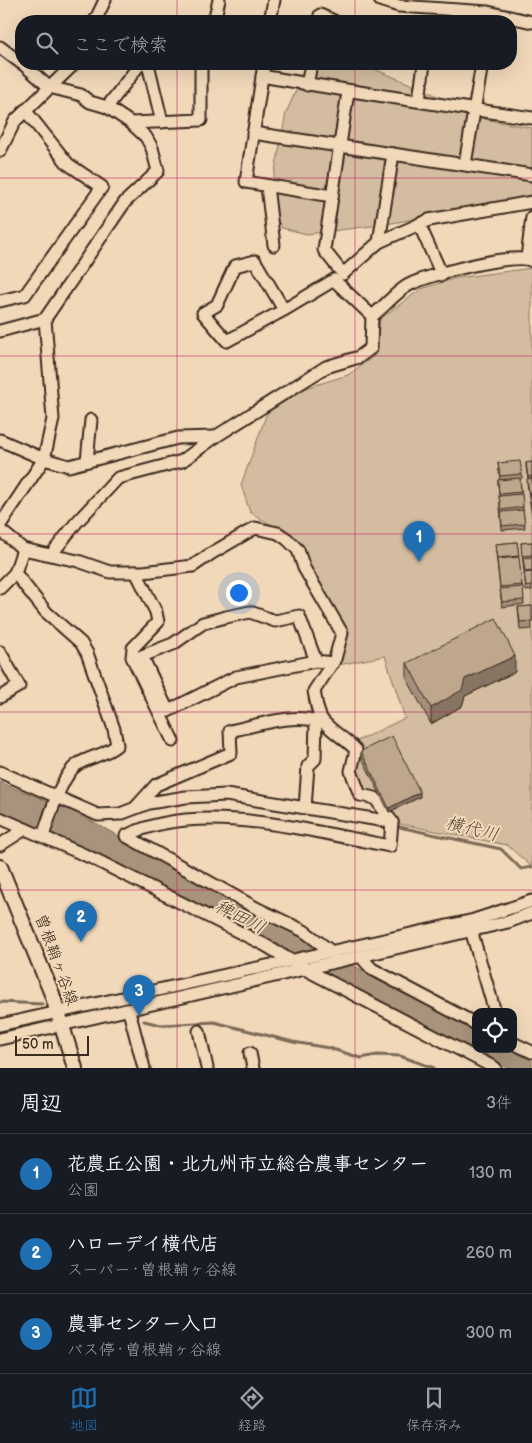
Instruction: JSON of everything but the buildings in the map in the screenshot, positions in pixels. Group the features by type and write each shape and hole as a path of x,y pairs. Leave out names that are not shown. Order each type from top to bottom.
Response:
{"main road":[{"name":"曽根鞘ヶ谷線","path":"0,867 59,1018 75,1068"}],"street":[{"path":"99,15 105,0"},
{"path":"215,15 219,0"},
{"path":"271,15 274,0"},
{"path":"384,0 399,6 478,15"},
{"path":"517,20 532,22"},
{"path":"0,47 15,58"},
{"path":"0,526 44,459 53,419 45,319 125,202 158,171 152,148 146,137 131,123 107,107 90,102 81,95 48,87 30,70"},
{"path":"0,151 15,121 67,70"},
{"path":"107,107 135,70"},
{"path":"149,70 162,122"},
{"path":"131,123 201,120 201,70"},
{"path":"263,70 246,182 332,196"},
{"path":"307,85 310,70"},
{"path":"419,100 423,70"},
{"path":"466,164 481,70"},
{"path":"262,76 348,92 419,100 532,118"},
{"path":"348,92 324,250 343,274 379,242 429,220 532,202"},
{"path":"0,301 25,295 102,187 68,164 26,110"},
{"path":"253,133 466,164 532,176"},
{"path":"379,242 393,154"},
{"path":"267,186 274,245"},
{"path":"51,555 76,523 118,478 182,461 215,436 326,367 366,354 371,348 372,316 406,286 432,275 442,275 494,260 529,259 532,217"},
{"path":"419,224 442,275"},
{"path":"284,310 255,261 235,266 217,305 203,313 227,341 284,310 334,280 372,316"},
{"path":"0,330 45,319"},
{"path":"87,461 91,420"},
{"path":"0,440 44,459 69,466 178,438 215,436"},
{"path":"0,530 23,549 110,572 136,572 193,566 255,528 287,538 298,550 304,568 342,633 333,663 314,691 319,721 315,759 308,766 305,808"},
{"path":"0,588 15,573 23,549"},
{"path":"136,572 156,612 158,622 133,648 132,657 173,742"},
{"path":"15,573 46,612 81,643 114,729 117,745 111,750 72,768 57,799 43,836"},
{"path":"316,661 299,616 275,621 250,612 203,623 173,644 142,656 168,711 236,677 316,661 333,663"},
{"path":"0,652 19,686 0,697"},
{"path":"135,808 156,785 231,753 230,731 270,722 307,718 319,721 345,738 356,750 351,771 360,795 375,798 392,822 390,846 226,819 179,820 140,829 126,836 258,909 304,931 336,952"},
{"path":"0,772 57,799 98,815 120,814 150,803 186,797 226,795 392,822"},
{"path":"0,818 94,858 256,941 294,965 495,1068"},
{"path":"0,845 25,828"},
{"path":"0,1025 129,1011 262,980 294,965 336,952 474,920 532,901"},
{"path":"0,1039 59,1018 254,970 350,960 508,922 532,913"},
{"path":"472,930 494,1008"},
{"path":"361,957 372,969 472,1022"},
{"path":"129,1011 144,1068"},
{"path":"199,1031 207,1068"},
{"path":"517,1045 532,1052"},
{"path":"250,1053 253,1068"}],"shaded area":[{"path":"305,70 377,70 425,90 484,119 532,128 532,196 513,202 380,225 307,234 282,228 277,219 271,192 286,113"},
{"path":"532,268 532,867 507,845 395,823 363,793 354,772 357,762 357,741 405,718 385,656 338,665 346,635 286,534 250,512 241,485 267,413 306,388 348,375 374,356 380,319 421,289 456,278"}],"water":[{"name":"稗田川","path":"0,782 79,814 472,1030 472,1049 130,870 67,841 0,817"},
{"path":"479,1053 517,1053 532,1061 532,1068 508,1068"}],"waterway":[{"name":"横代川","path":"152,795 175,794"},
{"name":"横代川","path":"399,827 501,849 521,869 532,867"},
{"path":"0,1002 42,1004"},
{"path":"144,1021 161,1025 214,1022 293,1042 329,1048 361,1058 377,1055 400,1056 434,1068"}],"place":[{"name":"花農丘公園・北九州市立総合農事センター","path":"419,562"},
{"name":"ハローデイ横代店","path":"81,942"},
{"name":"農事センター入口","path":"139,1016"}]}
